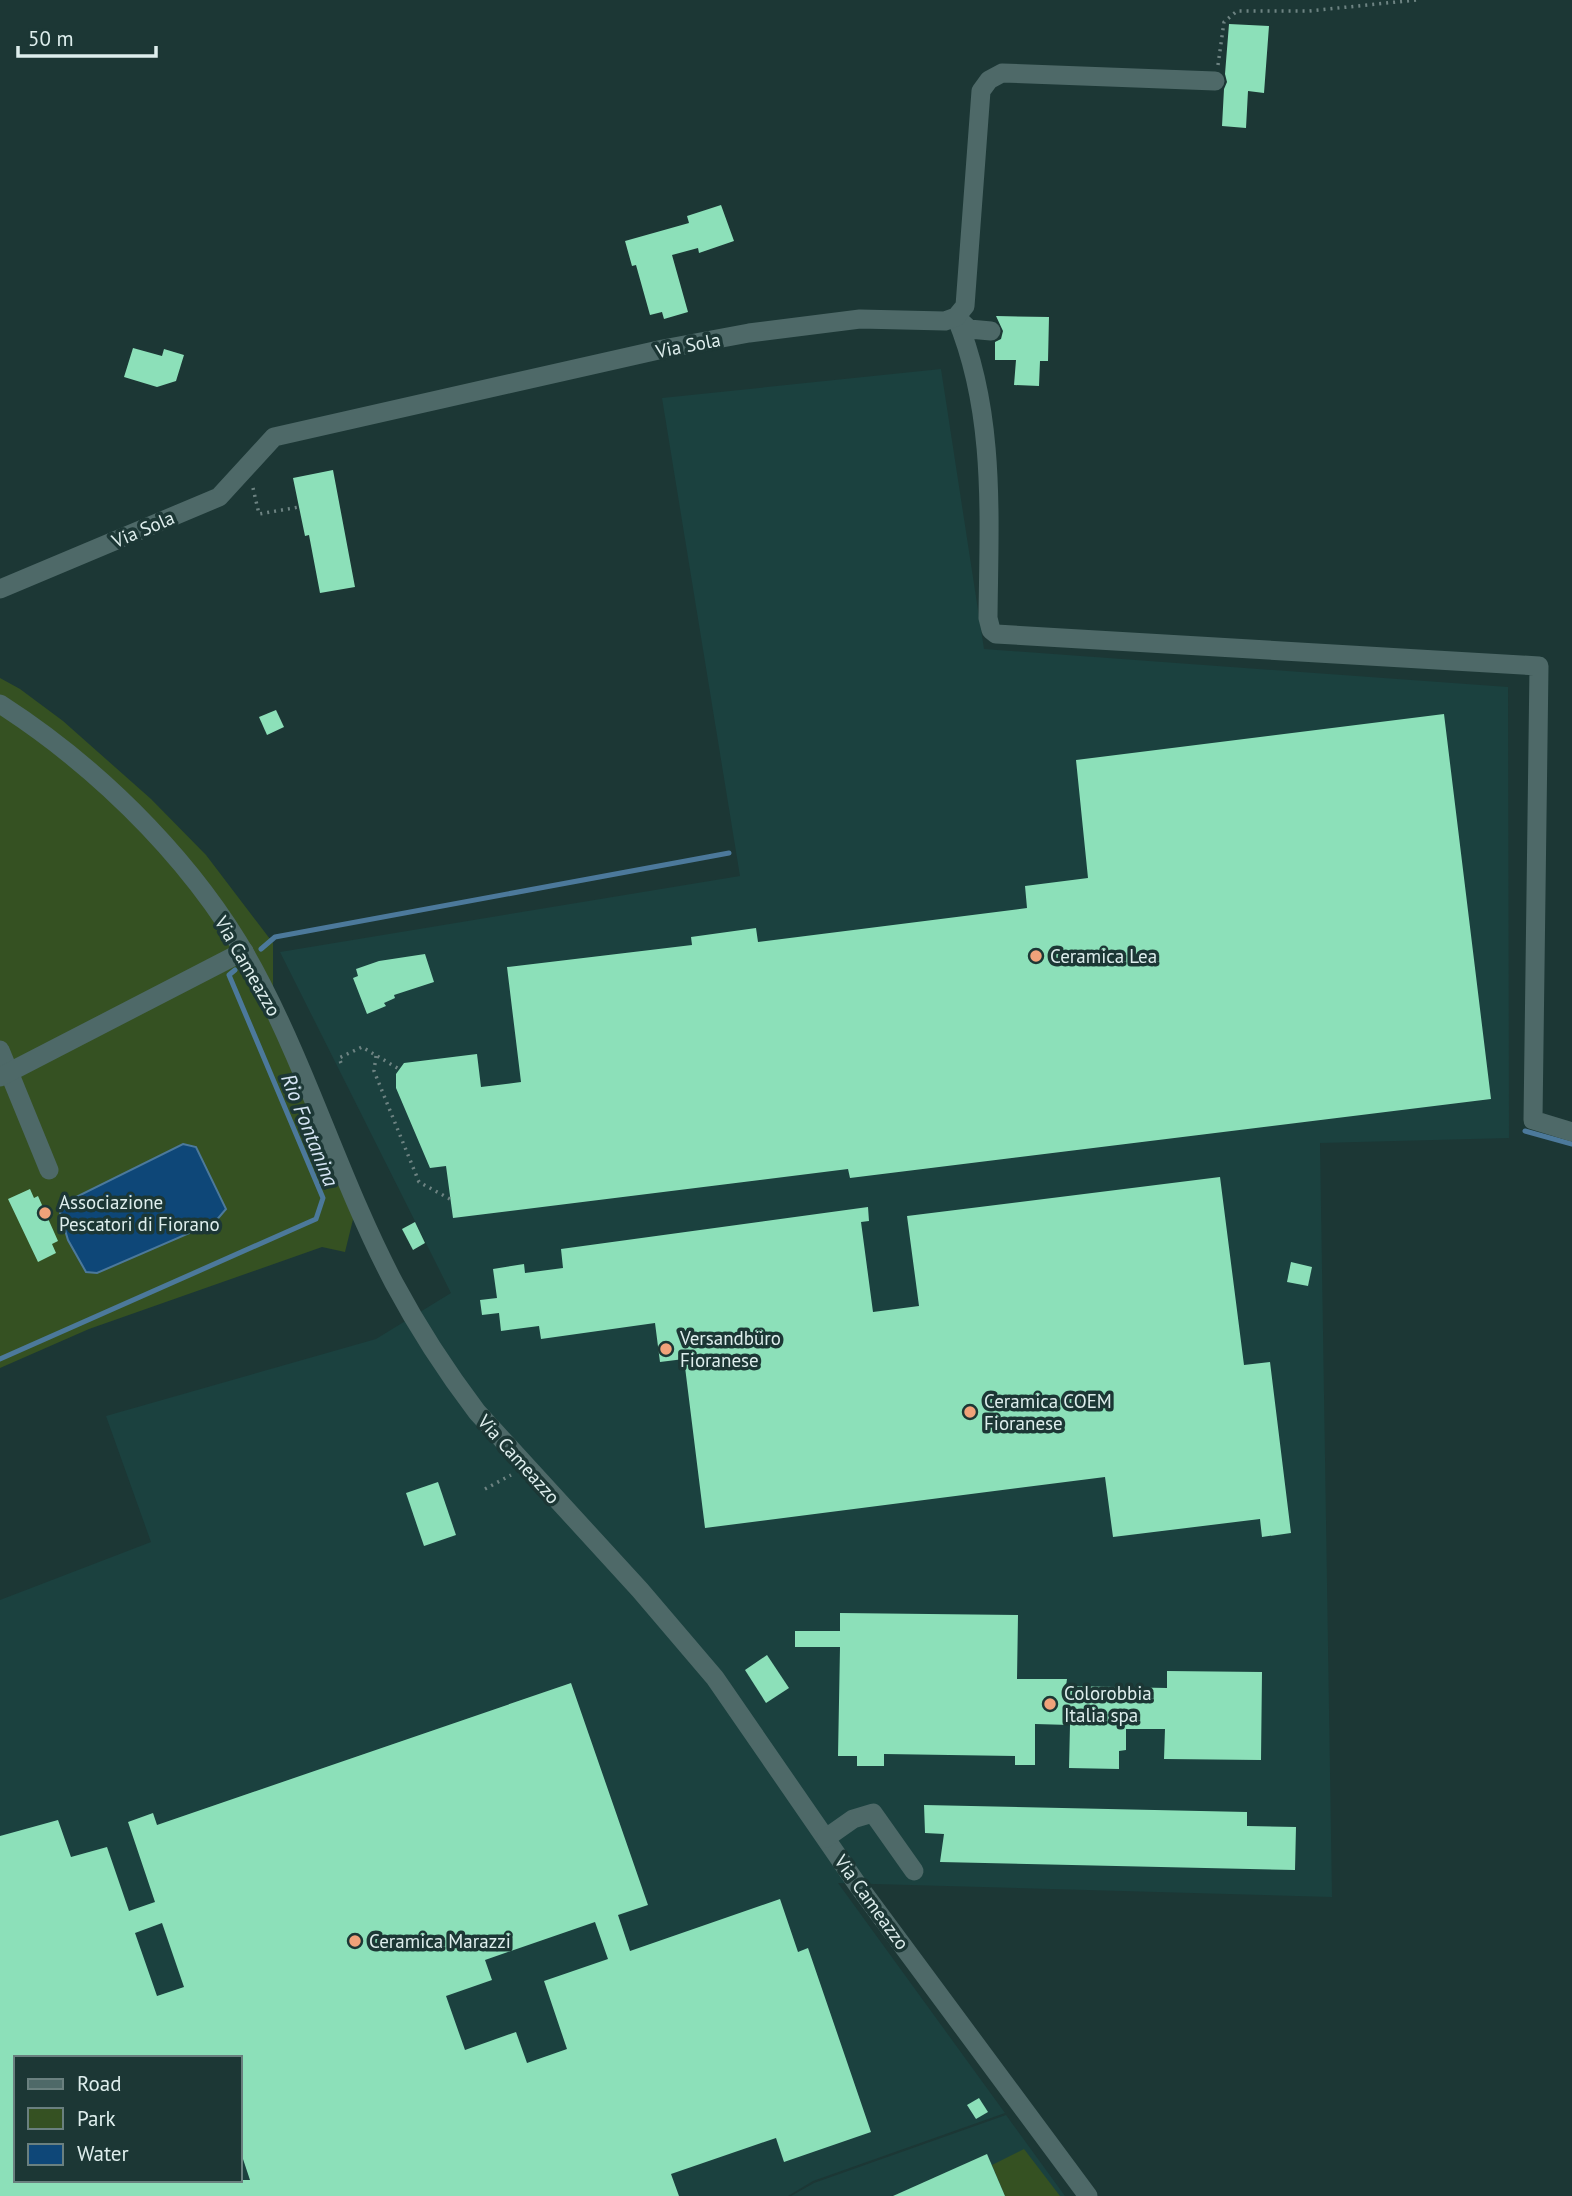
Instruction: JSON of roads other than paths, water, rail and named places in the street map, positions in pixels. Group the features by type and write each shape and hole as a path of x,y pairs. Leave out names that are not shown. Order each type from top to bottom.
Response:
{"street":[{"path":"956,317 965,306 981,91 989,80 1002,73 1215,81"},
{"path":"956,317 969,329 991,331"},
{"path":"956,317 967,343 984,415 989,474 988,618 991,630 996,634 1539,666 1533,1120 1572,1132"},
{"name":"Via Sola","path":"0,589 219,497 274,437 663,349 749,333 860,319 945,321 956,317"},
{"name":"Via Cameazzo","path":"0,704 55,742 135,811 207,898 244,951 293,1050 355,1200 390,1274 426,1340 454,1383 484,1421 715,1678 917,1966 1088,2196"},
{"path":"5,1074 244,951"},
{"path":"0,1050 5,1074 49,1170"},
{"path":"826,1838 853,1819 873,1813 915,1871"}],"water":[{"path":"183,1144 196,1147 226,1209 215,1222 97,1273 86,1272 68,1240 60,1213 66,1202"}],"waterway":[{"name":"Rio Fontanina","path":"261,949 275,937 729,853"},
{"name":"Rio Fontanina","path":"0,1359 316,1219 323,1198 229,975 235,970"},
{"name":"Rio Fontanina","path":"1525,1131 1572,1144"}],"place":[{"name":"Ceramica Lea","path":"1036,956"},
{"name":"Associazione Pescatori di Fiorano","path":"45,1213"},
{"name":"Versandbüro Fioranese","path":"666,1349"},
{"name":"Ceramica COEM Fioranese","path":"970,1412"},
{"name":"Colorobbia Italia spa","path":"1050,1704"},
{"name":"Ceramica Marazzi","path":"355,1941"}]}
